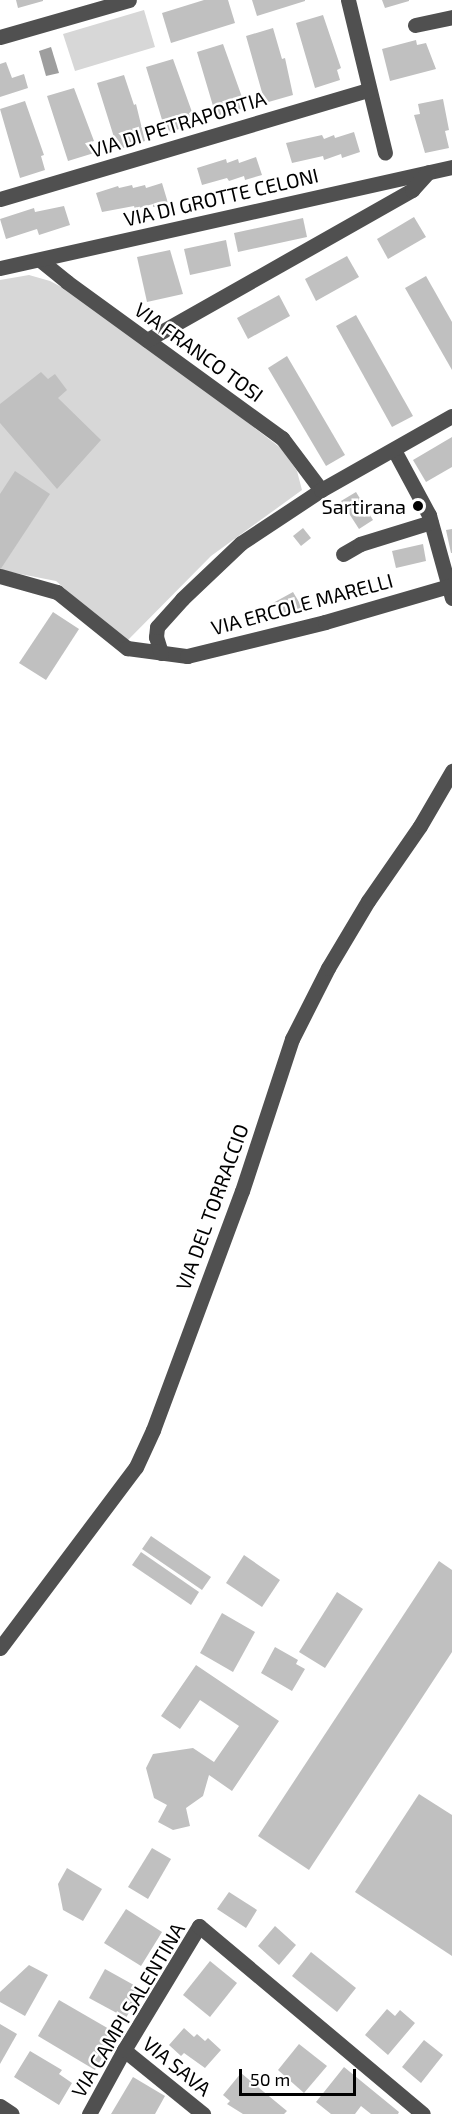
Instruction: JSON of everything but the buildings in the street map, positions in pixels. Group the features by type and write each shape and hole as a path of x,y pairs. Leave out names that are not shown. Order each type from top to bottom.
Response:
{"street":[{"path":"0,37 129,0"},
{"path":"348,0 385,153"},
{"path":"415,25 452,17"},
{"name":"VIA DI PETRAPORTIA","path":"0,199 369,90"},
{"name":"VIA DI GROTTE CELONI","path":"0,268 452,167"},
{"path":"147,340 412,190 428,172"},
{"name":"VIA FRANCO TOSI","path":"40,260 282,438 321,490"},
{"path":"161,653 156,637 157,627 182,599 241,543 321,490 452,416"},
{"path":"394,450 415,485 431,522 451,590"},
{"path":"344,554 360,544 431,522"},
{"name":"VIA ERCOLE MARELLI","path":"0,576 57,592 127,648 187,656 451,590"},
{"name":"VIA DEL TORRACCIO","path":"0,1648 136,1467 153,1430 242,1191 292,1038 328,968 368,901 420,826 452,771"},
{"name":"VIA CAMPI SALENTINA","path":"89,2114 124,2050 199,1926 423,2114"},
{"name":"VIA SAVA","path":"124,2050 203,2114"},
{"path":"0,2106 12,2114"}],"shaded area":[{"path":"144,10 155,47 75,71 63,34"},
{"path":"51,47 59,73 46,76 39,51"},
{"path":"29,275 50,281 65,289 213,396 282,449 297,471 302,490 211,556 126,642 56,581 0,570 0,280"}],"place":[{"name":"Sartirana","path":"418,506"}]}
